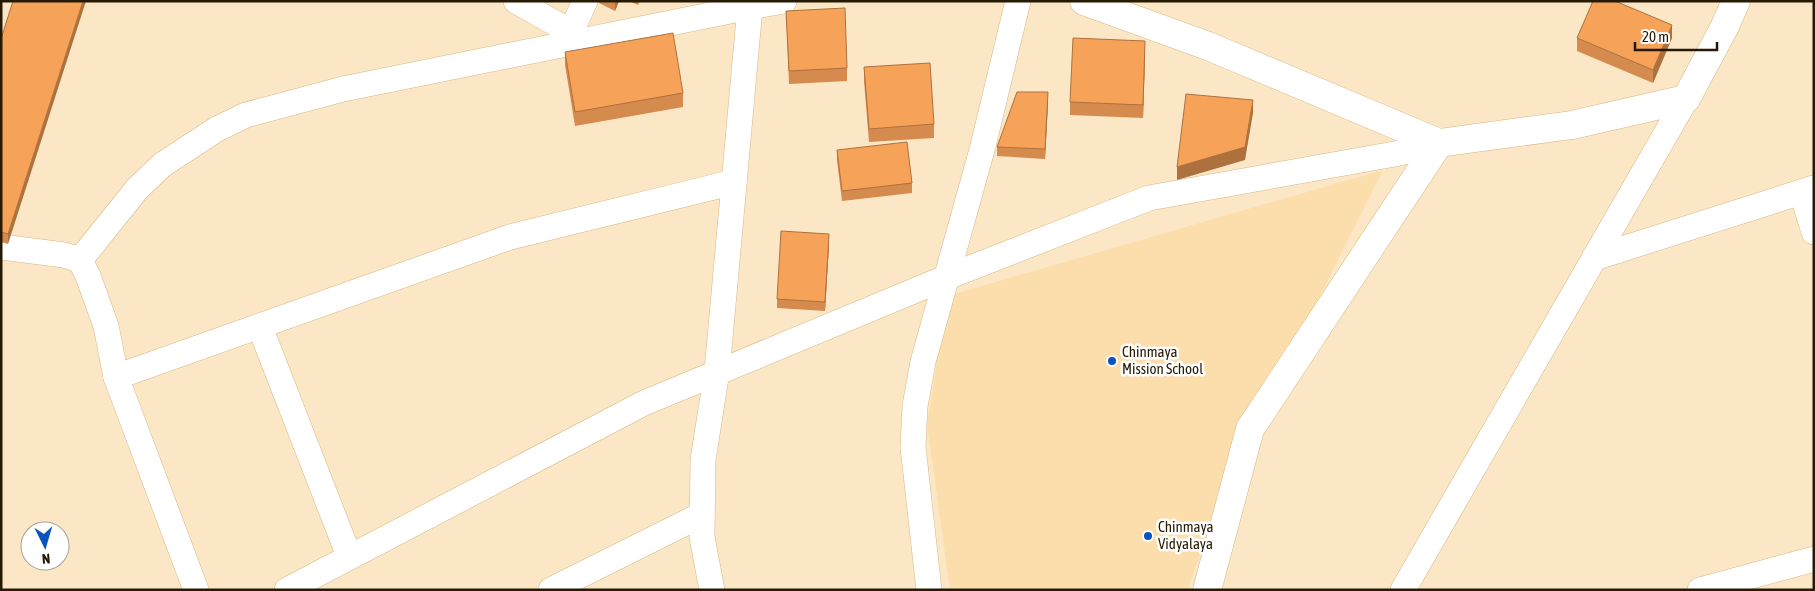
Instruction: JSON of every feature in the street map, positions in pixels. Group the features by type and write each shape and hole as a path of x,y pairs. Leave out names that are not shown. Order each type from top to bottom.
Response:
{"street":[{"path":"516,1 578,36"},
{"path":"578,36 585,1"},
{"path":"80,260 137,189 162,164 217,129 246,115 343,89 578,36 784,1"},
{"path":"929,590 913,447 915,406 923,362 983,146 1018,1"},
{"path":"1084,1 1208,46 1439,143"},
{"path":"1403,590 1686,99 1724,28 1736,1"},
{"path":"712,590 702,537 703,460 717,371 750,7"},
{"path":"287,590 644,403 717,371 945,278 1149,198 1400,153 1439,143 1572,125 1686,99"},
{"path":"1207,590 1250,429 1439,143"},
{"path":"116,377 260,328 510,237 734,182"},
{"path":"1594,258 1808,190 1814,232"},
{"path":"1,248 64,254 80,260 88,276 106,326 116,377 196,590"},
{"path":"260,328 349,556"},
{"path":"551,590 701,515"},
{"path":"1700,590 1798,565 1814,559"}],"shaded area":[{"name":"Chinmaya Mission School","path":"1383,170 1227,482 1187,590 950,590 927,425 947,296"}],"building":[{"path":"13,1 83,1 8,234 1,232 1,39"},
{"path":"1593,1 1615,1 1672,25 1653,70 1577,38"},
{"path":"845,8 847,68 789,71 786,11"},
{"path":"673,33 683,93 575,112 565,52"},
{"path":"1073,38 1145,41 1143,105 1070,102"},
{"path":"930,63 934,124 869,129 864,67"},
{"path":"1017,92 1048,92 1045,149 997,147"},
{"path":"1186,94 1253,100 1245,147 1177,167"},
{"path":"907,142 912,183 842,191 837,150"},
{"path":"781,231 829,234 825,302 777,299"}],"place":[{"name":"Chinmaya Mission School","path":"1112,361"},
{"name":"Chinmaya Vidyalaya","path":"1148,536"}]}
